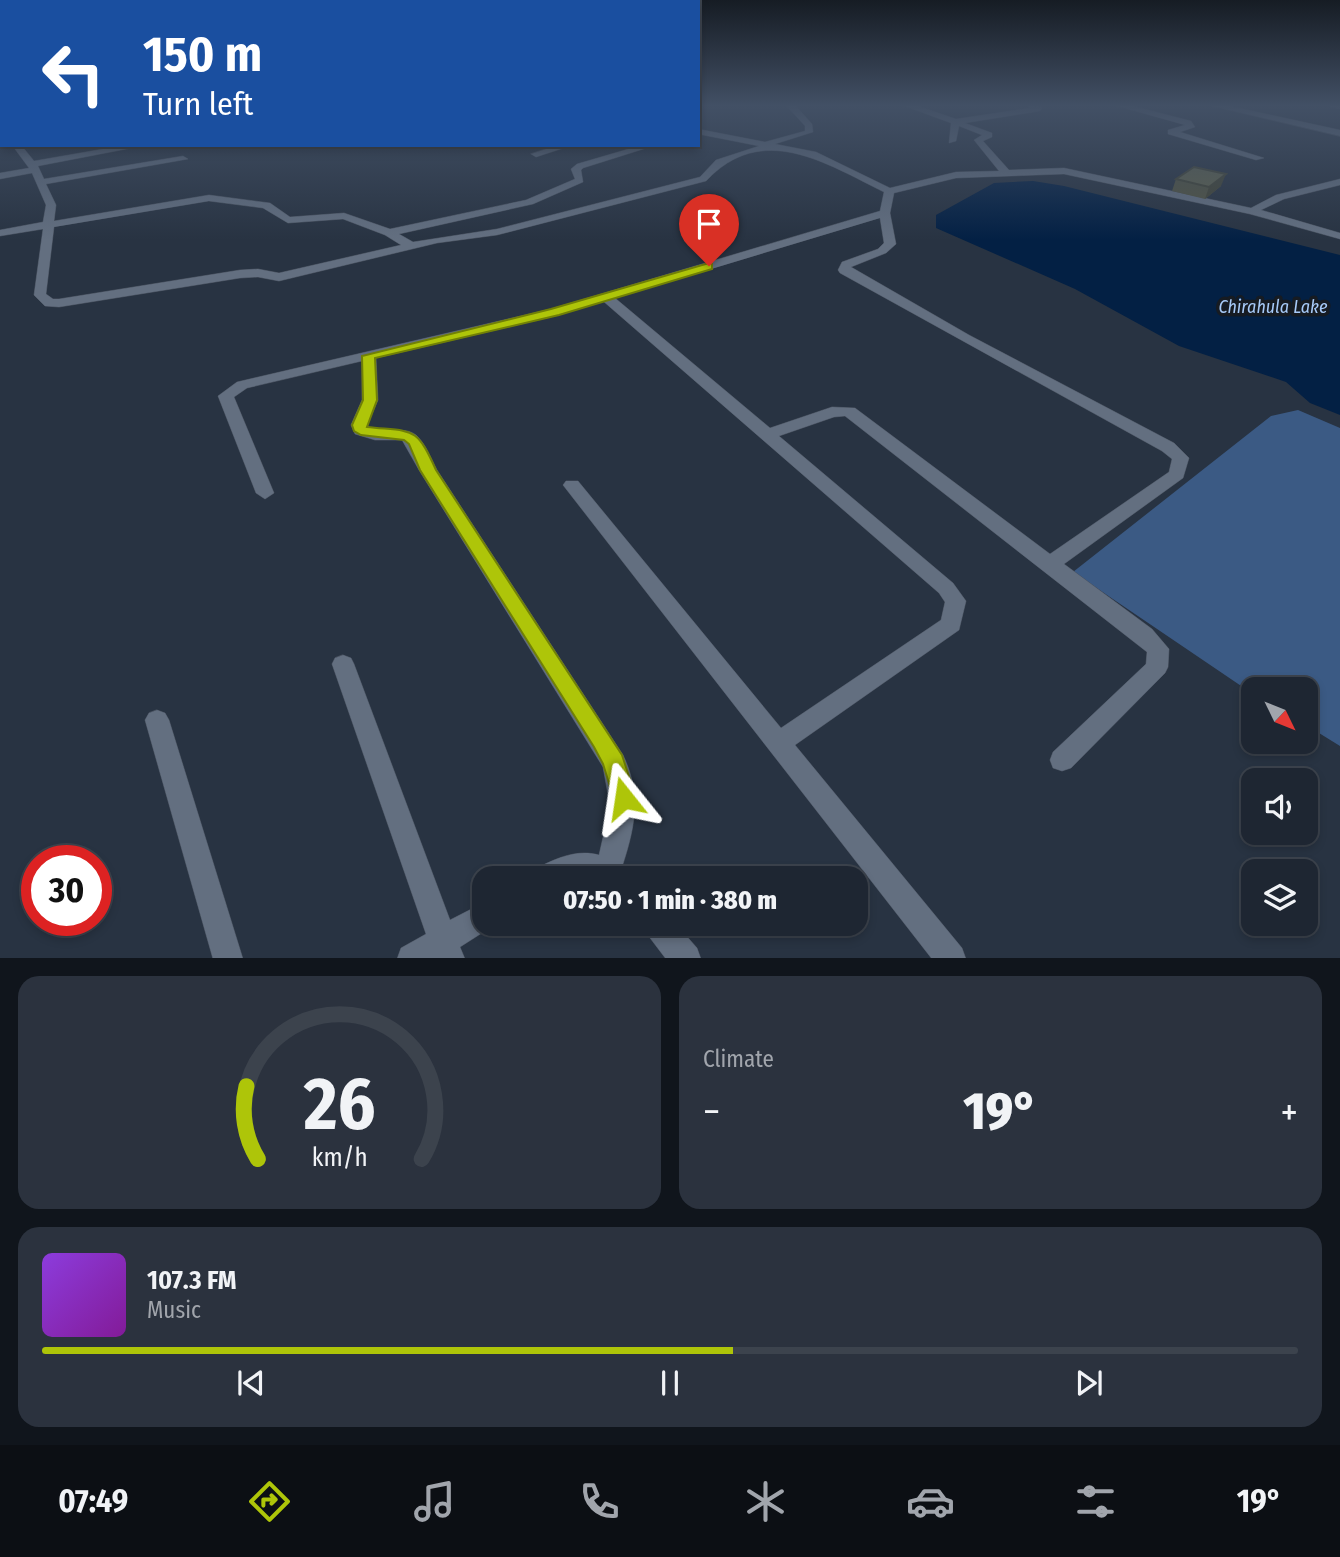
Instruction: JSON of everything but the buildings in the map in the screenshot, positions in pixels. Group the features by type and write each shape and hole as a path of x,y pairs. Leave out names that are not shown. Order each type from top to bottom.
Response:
{"street":[{"path":"20,150 34,167 51,205 40,295 50,303 240,274 258,273 279,277 411,246 497,232 686,184 710,175 719,162 752,150"},
{"path":"0,176 120,150"},
{"path":"536,154 552,150"},
{"path":"389,233 547,197 580,180 576,169 580,166 636,150"},
{"path":"790,150 813,154 889,191 956,175 1005,171 1064,171 1252,211 1340,236"},
{"path":"986,150 1005,171"},
{"path":"1231,150 1259,158"},
{"path":"42,182 183,159"},
{"path":"1252,211 1280,197 1340,182"},
{"path":"889,191 884,213 890,244 882,251 846,265 844,270 964,338 1168,447 1181,458 1177,474 1051,564"},
{"path":"0,233 209,198 266,205 288,220 344,216 389,233 411,246"},
{"path":"265,493 226,396 242,385 554,312 884,213"},
{"path":"606,297 946,588 956,601 951,624 778,743"},
{"path":"369,356 370,400 359,425 361,431 408,436 416,442 428,470 614,762 622,784 625,813 612,866"},
{"path":"766,435 832,412 849,411 1144,635 1158,649 1160,659 1157,667 1062,760"},
{"path":"572,485 951,958"},
{"path":"343,664 446,950"},
{"path":"157,720 228,958"},
{"path":"569,866 588,866"},
{"path":"412,958 446,950 472,927"},
{"path":"667,936 686,958"}],"shaded area":[{"path":"1298,410 1340,428 1340,746 1318,732 1318,677 1241,677 1241,686 1073,572 1271,416"}],"water":[{"name":"Chirahula Lake","path":"1033,181 1064,186 1340,255 1340,415 1310,403 1286,382 1179,346 1075,289 936,228 936,215 994,183"}],"route":[{"path":"624,798 614,762 602,741 428,470 416,442 399,434 372,434 361,431 359,425 370,400 369,356 554,312 709,266"}]}
